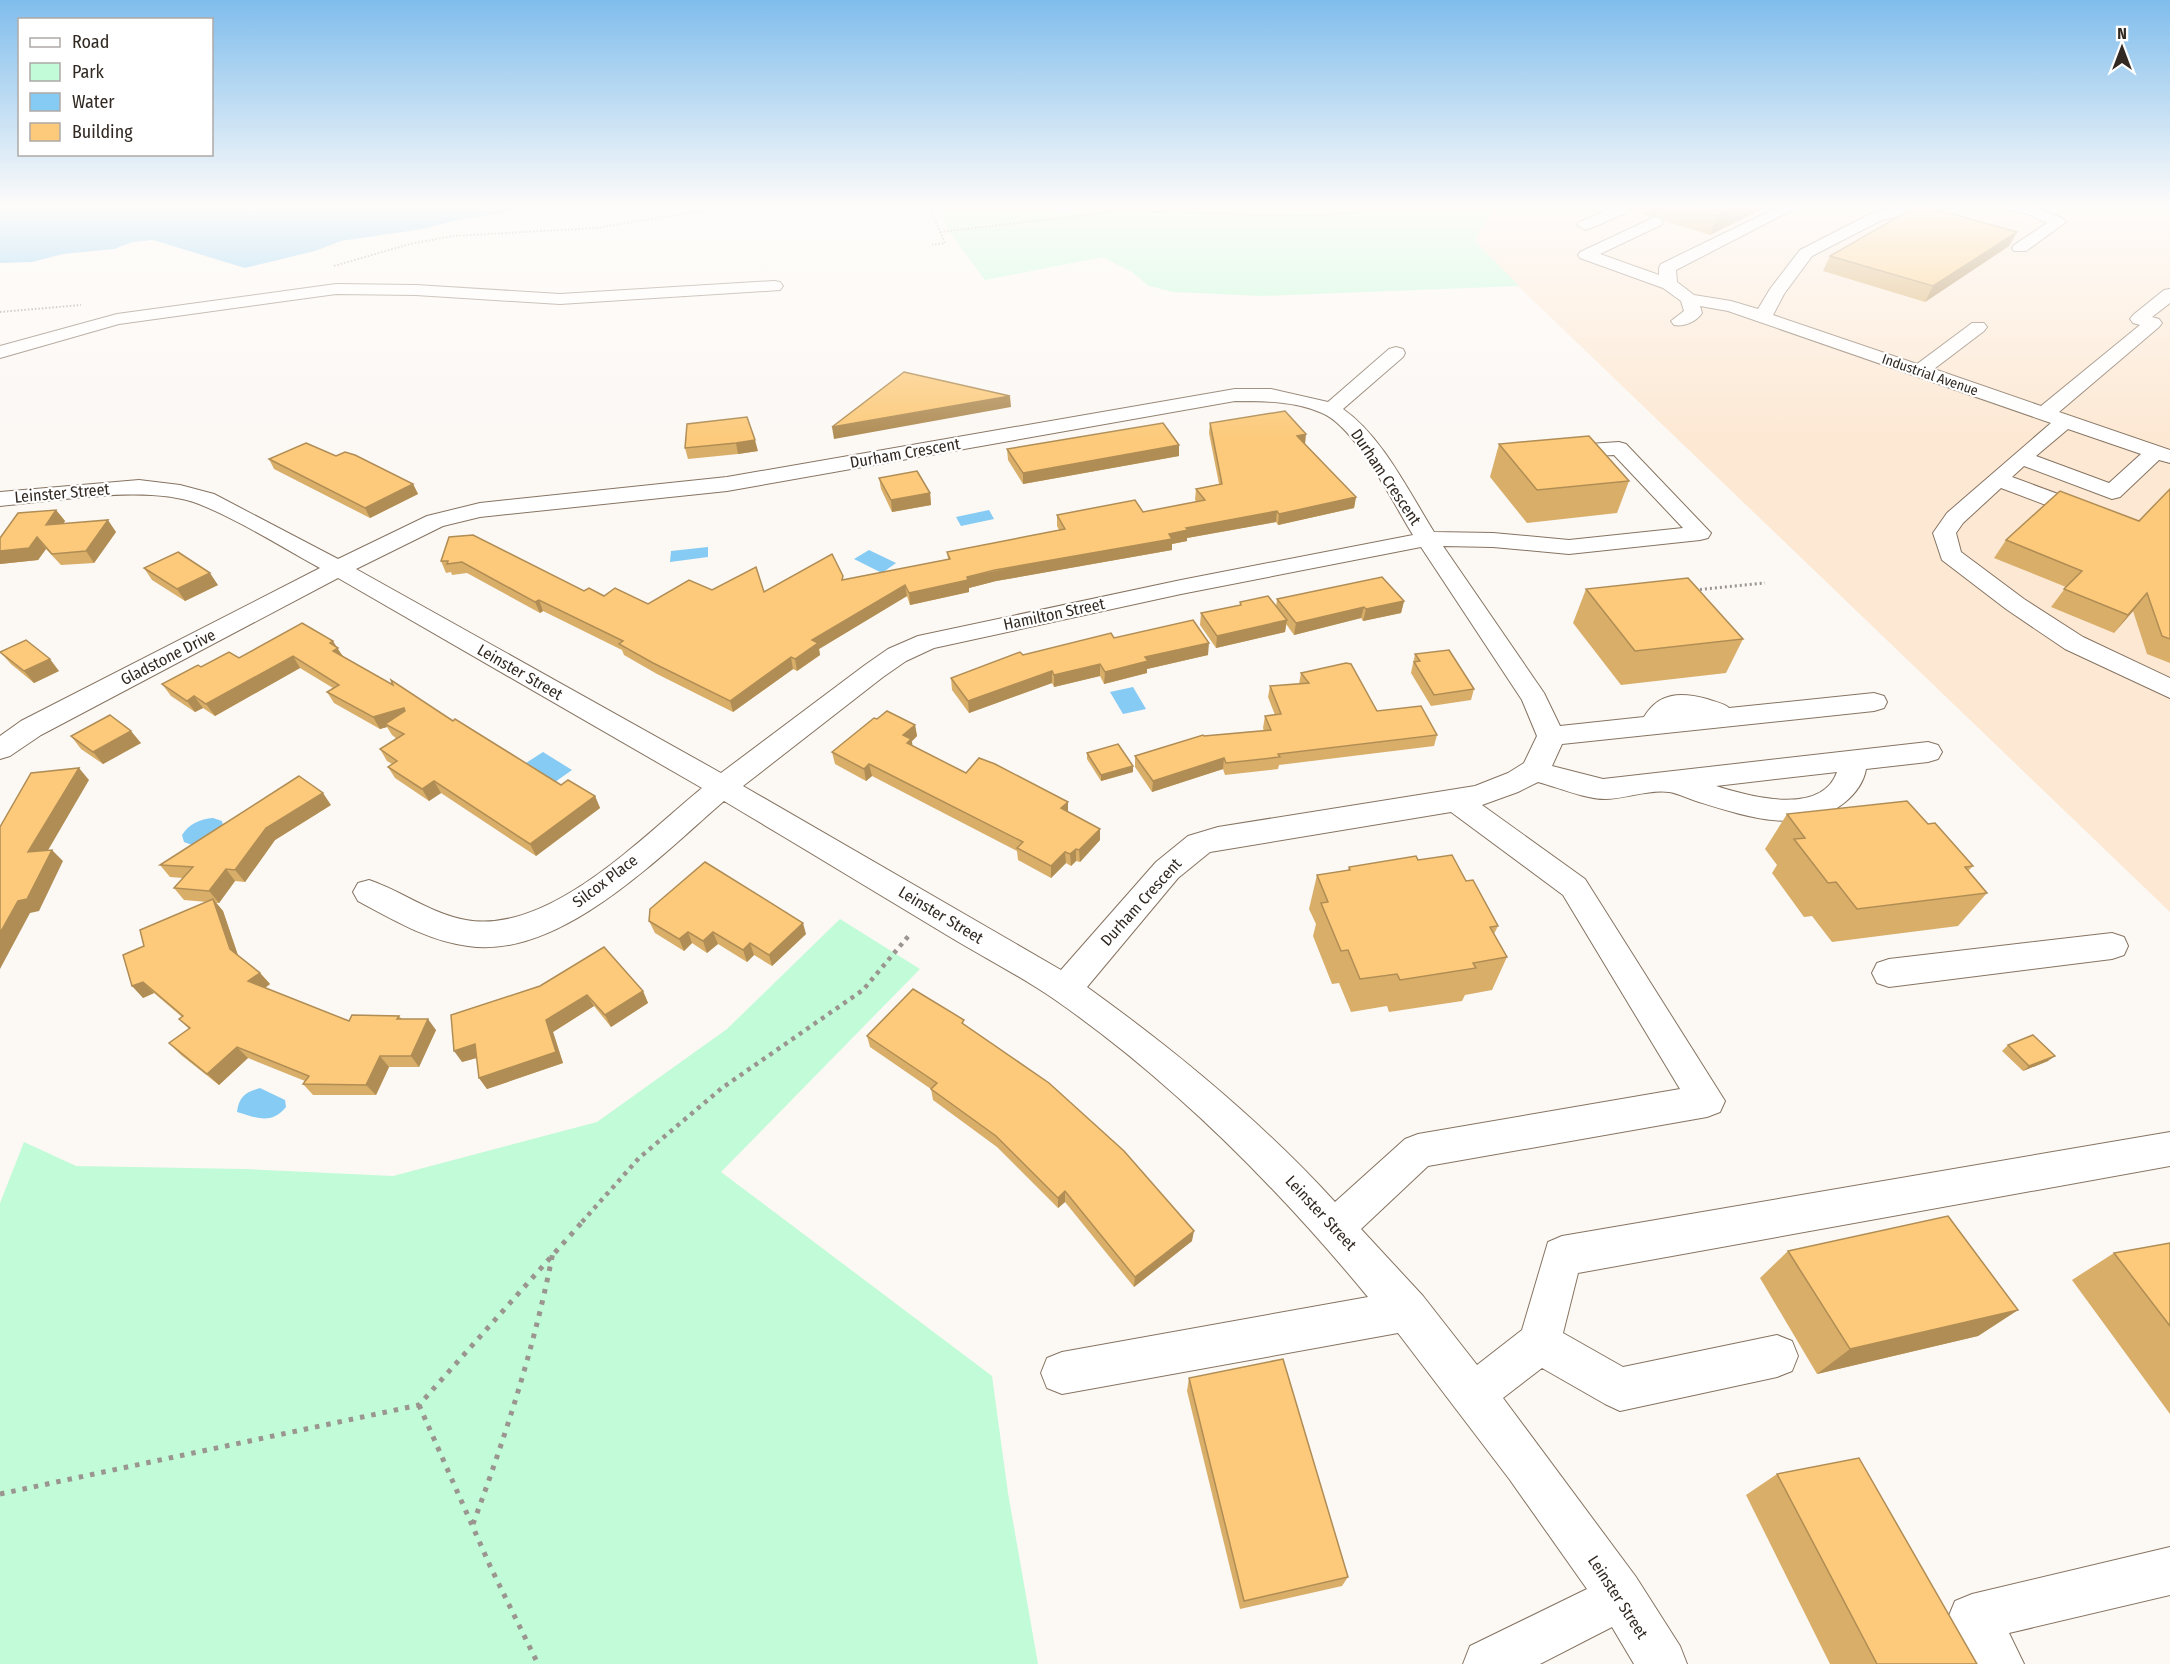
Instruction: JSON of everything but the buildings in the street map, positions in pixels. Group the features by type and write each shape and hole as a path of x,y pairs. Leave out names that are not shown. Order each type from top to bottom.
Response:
{"street":[{"path":"1669,284 1689,299 1693,313 1680,321"},
{"path":"1763,317 1783,284"},
{"path":"0,352 117,320 336,289 416,290 560,299 774,286"},
{"path":"2044,414 2153,323 2139,319 2170,294"},
{"name":"Industrial Avenue","path":"1689,299 1731,306 2163,455"},
{"path":"1920,371 1978,327"},
{"path":"1331,409 1396,353"},
{"name":"Durham Crescent","path":"339,569 414,530 455,515 480,510 727,484 1235,395 1291,398 1331,409 1349,422 1370,447 1427,539 1536,699 1551,736"},
{"path":"2065,421 1955,518 1944,533 1950,555 2015,604 2074,643 2170,689"},
{"name":"Hamilton Street","path":"723,787 874,671 897,655 927,642 1181,587 1427,539 1493,540 1569,547 1700,533 1618,448 1544,453"},
{"path":"2021,459 2112,492 2163,455"},
{"path":"1997,479 2105,520"},
{"name":"Leinster Street","path":"0,499 139,488 180,492 206,499 339,569 723,787 1065,988 1097,1010 1208,1100 1336,1227 1408,1311 1474,1394 1621,1597 1662,1664"},
{"name":"Gladstone Drive","path":"0,749 31,728 339,569"},
{"path":"1874,702 1551,736 1540,761 1532,771 1604,789 1928,752"},
{"path":"1667,782 1743,804 1775,810 1802,810 1823,805 1836,795 1851,778 1852,761"},
{"name":"Durham Crescent","path":"1065,988 1167,870 1199,844 1218,838 1456,801 1492,792 1532,771"},
{"name":"Silcox Place","path":"369,892 434,925 468,935 501,934 517,930 555,916 587,897 723,787"},
{"path":"1336,1227 1418,1151 1707,1101 1574,886 1456,801"},
{"path":"1889,973 2112,946"},
{"path":"1474,1394 1540,1343 1562,1256 2170,1149"},
{"path":"1062,1373 1408,1311"},
{"path":"1540,1343 1620,1389 1777,1356"},
{"path":"1999,1664 1972,1618 2170,1571"},
{"path":"1488,1664 1621,1597"}],"path":[{"path":"0,312 84,305"},
{"path":"1695,590 1765,583"},
{"path":"0,1494 419,1405 639,1158 759,1061 863,990 931,909"},
{"path":"473,1524 495,1467 527,1363 547,1291 553,1252"},
{"path":"419,1405 473,1524 483,1554 538,1664"}],"shaded area":[{"path":"1516,284 2170,284 2170,912"}],"green space":[{"path":"1146,284 1517,284 1519,286 1262,296 1173,292"},
{"path":"840,919 920,969 721,1172 992,1376 1008,1493 1038,1664 0,1664 0,1203 24,1142 76,1166 244,1169 393,1176 597,1122 727,1029"}],"water":[{"path":"989,510 994,519 961,526 956,517"},
{"path":"708,547 708,557 670,562 671,551"},
{"path":"869,550 896,563 882,573 854,559"},
{"path":"1133,687 1146,709 1123,714 1110,692"},
{"path":"543,752 572,770 555,782 526,763"},
{"path":"213,818 222,821 223,825 192,845 184,842 182,835 191,825"},
{"path":"260,1088 285,1100 286,1107 269,1118 257,1118 237,1112 239,1102 244,1096"}]}
